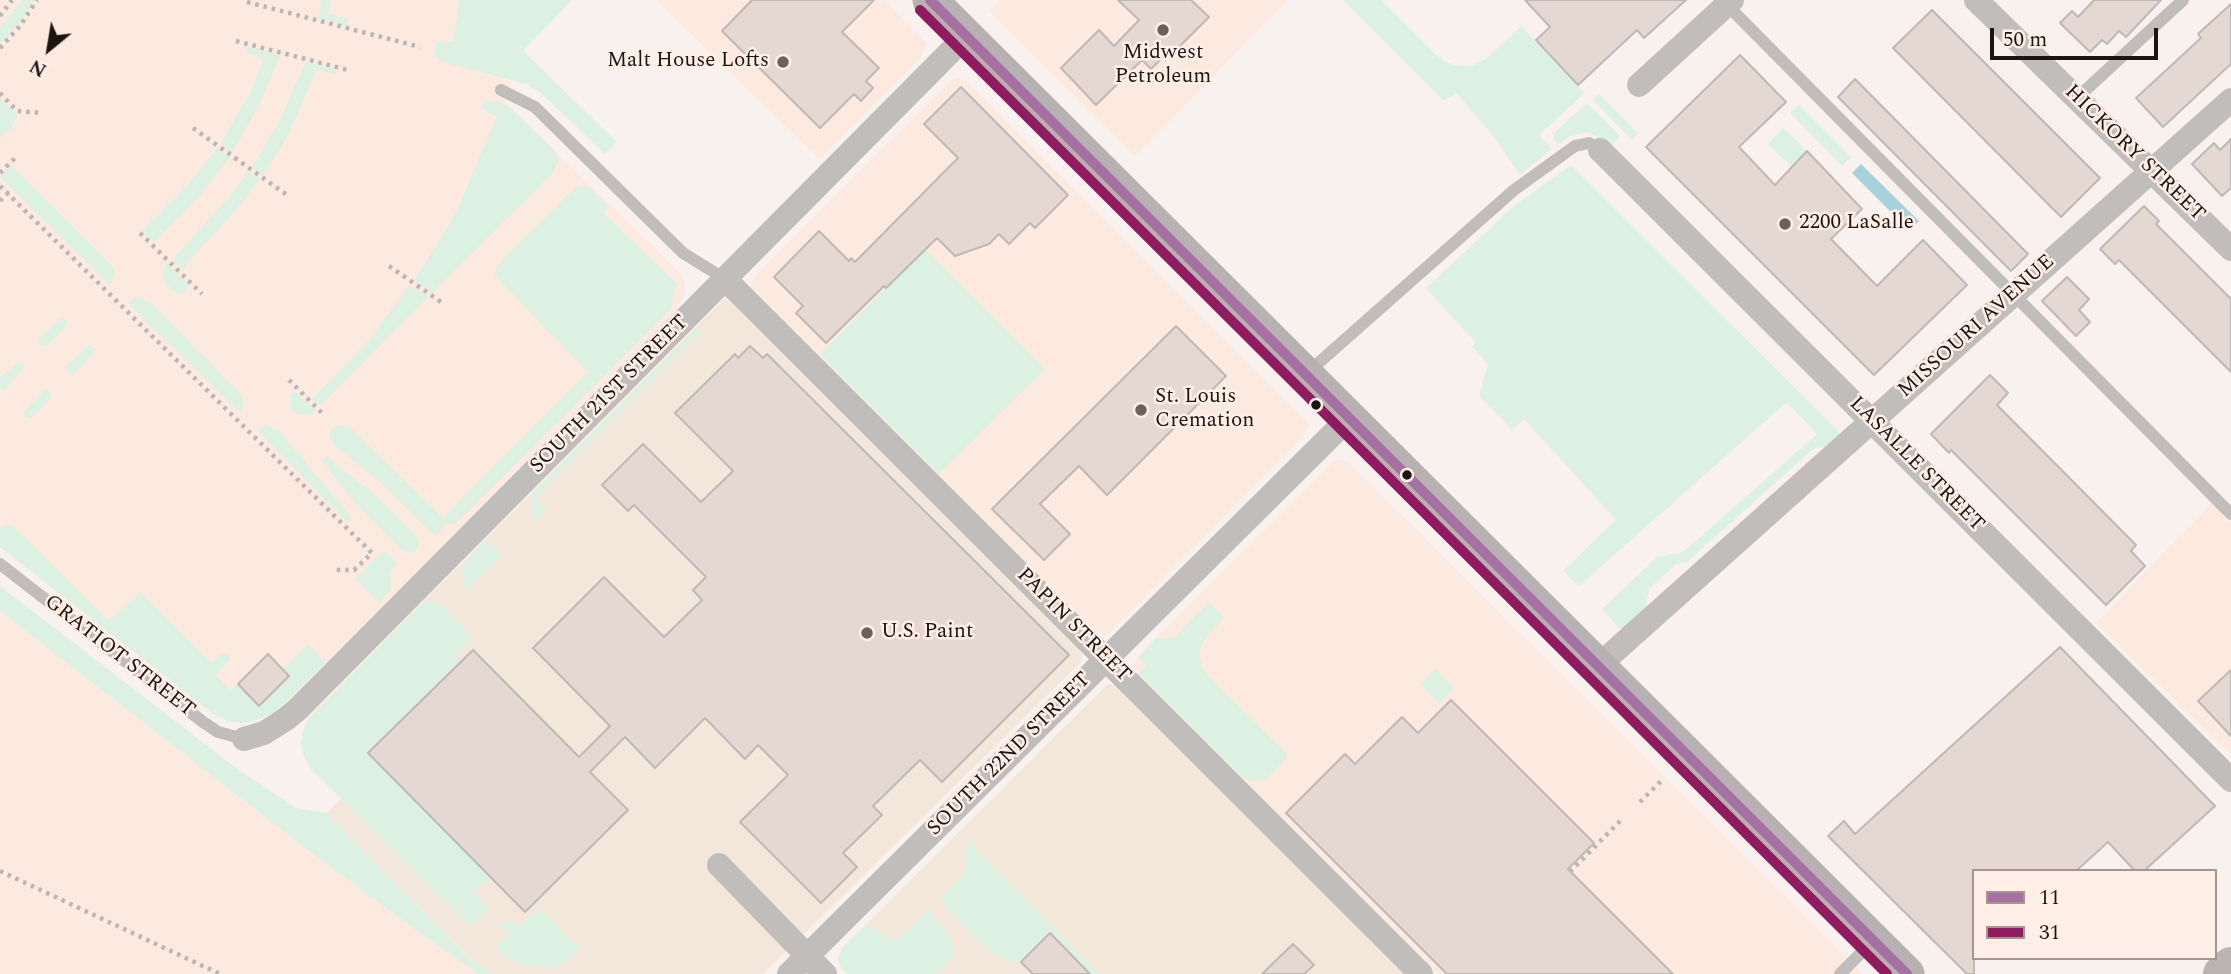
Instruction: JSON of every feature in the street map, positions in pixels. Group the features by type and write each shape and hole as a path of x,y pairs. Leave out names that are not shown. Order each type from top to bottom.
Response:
{"main road":[{"path":"930,0 1907,974"},
{"path":"2222,974 2231,966"}],"street":[{"name":"HICKORY STREET","path":"1976,0 2231,250"},
{"path":"1639,85 1729,3"},
{"name":"SOUTH 21ST STREET","path":"244,738 255,737 274,728 298,709 967,36"},
{"name":"MISSOURI AVENUE","path":"1598,666 2231,100"},
{"name":"LASALLE STREET","path":"1600,150 2231,780"},
{"name":"PAPIN STREET","path":"725,279 1421,974"},
{"name":"SOUTH 22ND STREET","path":"789,974 1349,418"},
{"path":"719,865 825,974"}],"lane":[{"path":"2077,98 2183,0"},
{"path":"1729,3 2231,514"},
{"path":"501,90 535,107 683,253 725,279"},
{"path":"1305,374 1514,190 1575,146 1589,143 1600,150"},
{"name":"GRATIOT STREET","path":"0,564 203,722 218,732 244,738"},
{"path":"1840,974 1874,941"}],"path":[{"path":"0,16 12,0"},
{"path":"0,48 20,26 37,0"},
{"path":"247,2 419,47"},
{"path":"236,41 348,70"},
{"path":"0,93 17,111 43,113"},
{"path":"193,128 287,195"},
{"path":"0,173 17,156"},
{"path":"0,186 372,553 354,570 335,570"},
{"path":"0,201 8,193"},
{"path":"140,233 202,294"},
{"path":"389,266 441,302"},
{"path":"289,380 325,416"},
{"path":"1640,802 1661,781"},
{"path":"1570,872 1621,820"},
{"path":"0,870 220,974"}],"shaded area":[{"path":"0,0 569,0 522,49 505,102 680,273 685,283 684,296 675,311 287,702 264,717 241,723 228,721 212,713 0,547"},
{"path":"656,0 885,0 927,44 920,58 819,159"},
{"path":"1000,0 1288,0 1135,156 989,11"},
{"path":"957,78 966,81 1310,425 1302,437 1109,633 1095,630 751,286 755,276"},
{"path":"723,300 729,301 1079,649 1081,662 763,974 494,974 472,960 326,813 342,798 312,770 305,759 301,743 303,731 315,711"},
{"path":"1339,459 1348,462 1863,974 1438,974 1134,668 1136,658"},
{"path":"2212,503 2231,523 2231,754 2096,623"},
{"path":"0,611 301,845 479,974 0,974"},
{"path":"1108,684 1117,686 1404,974 848,974 841,968 838,958 842,948"}],"green space":[{"path":"22,0 34,0 21,21 0,44 0,28"},
{"path":"321,0 331,0 328,13 348,19 346,26 318,19"},
{"path":"460,0 572,0 523,51 617,142 605,154 541,93 526,84 443,62 437,58 434,53 436,41 453,42"},
{"path":"1343,0 1381,0 1434,53 1445,62 1459,66 1473,65 1486,59 1521,26 1585,93 1539,135 1552,149 1520,175 1491,133 1456,93 1444,101"},
{"path":"248,46 280,55 259,106 232,152 220,144 253,88 263,59 246,52"},
{"path":"306,62 336,70 336,75 317,69 287,137 263,175 252,167 279,122"},
{"path":"1599,94 1638,133 1632,140 1593,100"},
{"path":"0,98 17,115 13,126 0,138"},
{"path":"495,101 509,106 555,151 559,160 552,174 432,293 414,280 459,206 497,116 480,109 483,104"},
{"path":"1587,103 1620,136 1610,147 1586,132 1569,137 1559,144 1553,134"},
{"path":"1799,105 1851,157 1842,166 1790,113"},
{"path":"1783,128 1807,151 1792,167 1768,144"},
{"path":"217,148 229,157 203,192 154,242 142,231 189,184"},
{"path":"11,165 112,266 115,273 110,285 0,177"},
{"path":"1571,165 1841,434 1825,447 1813,449 1687,562 1676,564 1649,589 1645,610 1621,630 1602,609 1657,557 1683,552 1817,434 1787,402 1579,586 1563,571 1616,520 1524,419 1512,430 1479,396 1488,364 1472,347 1476,343 1426,288 1514,206"},
{"path":"248,171 260,179 182,269 172,260 233,193"},
{"path":"576,187 591,189 609,207 603,213 678,285 674,291 672,308 455,524 446,524 435,536 381,483 334,445 330,432 335,426 348,426 443,518 588,372 495,276 496,268 502,260"},
{"path":"925,249 1045,369 939,474 820,354"},
{"path":"166,263 189,286 185,292 178,294 166,284 162,277"},
{"path":"410,285 428,297 320,406 312,399 367,343"},
{"path":"134,297 151,303 242,396 244,407 239,412 128,303"},
{"path":"62,317 68,322 66,326 47,346 40,345 39,339"},
{"path":"698,328 700,333 538,495 538,502 546,510 534,523 531,496 534,491"},
{"path":"90,344 96,350 94,353 75,373 68,373 67,366"},
{"path":"19,361 24,366 23,370 4,390 0,390 0,378"},
{"path":"47,389 52,394 51,398 32,418 25,417 24,411"},
{"path":"295,391 316,411 306,416 293,411 289,397"},
{"path":"266,424 280,432 352,518 348,523 257,430"},
{"path":"327,457 371,492 416,536 419,542 415,552 402,550 358,506 323,463 323,459"},
{"path":"7,524 13,526 109,621 140,592 211,663 222,653 226,654 230,658 229,661 215,675 231,690 238,684 259,705 289,676 283,669 307,645 326,662 276,712 253,721 228,721 212,713 0,547 0,530"},
{"path":"483,542 490,544 502,555 465,592 461,571"},
{"path":"384,550 397,564 390,571 391,590 379,602 355,579"},
{"path":"0,586 236,768 296,808 326,813 472,960 494,974 479,974 421,934 301,845 0,611"},
{"path":"428,602 442,606 473,638 455,656 461,662 368,754 491,877 475,892 489,907 472,925 312,770 305,759 301,743 308,719 419,606"},
{"path":"1209,602 1224,618 1202,644 1199,656 1202,667 1287,754 1286,759 1265,780 1249,781 1242,777 1139,674 1147,665 1138,657 1156,638 1174,638"},
{"path":"1435,669 1454,688 1439,703 1420,684"},
{"path":"967,841 1099,974 1090,974 1050,933 1021,961 1010,963 991,951 965,928 940,900 965,873"},
{"path":"540,908 580,949 559,966 544,969 517,963 503,955 497,946 508,935 499,925 504,920 522,924"},
{"path":"929,910 947,933 956,954 937,974 848,974 841,968 838,958 842,948 866,925 896,941"}],"water":[{"path":"1861,164 1919,221 1909,230 1852,173"}],"building":[{"name":"Malt House Lofts","path":"752,0 874,0 842,32 879,68 866,81 873,88 861,101 854,94 820,128 722,31"},
{"path":"1118,0 1191,0 1209,17 1172,54 1169,51 1151,69 1142,60 1096,105 1061,68 1099,30 1114,46 1139,20"},
{"path":"1525,0 1686,0 1644,38 1637,30 1578,85 1536,40 1550,27"},
{"path":"2094,0 2161,0 2126,37 2119,31 2107,44 2102,40 2090,52 2060,23 2072,11 2078,17"},
{"path":"2231,4 2231,64 2163,127 2136,98 2201,38 2198,34"},
{"path":"1932,10 2100,178 2061,217 1893,48"},
{"name":"2200 LaSalle","path":"1740,55 1786,102 1739,147 1775,185 1807,151 1862,209 1831,239 1877,286 1923,240 1967,285 1874,375 1646,147"},
{"path":"1855,79 2028,254 2011,271 1838,97"},
{"path":"961,87 1068,195 1035,228 1030,223 1009,244 999,234 989,244 955,256 937,238 826,343 796,313 803,306 774,277 819,231 849,261 851,258 855,262 958,158 924,124"},
{"path":"2231,139 2231,188 2222,196 2192,164 2214,143 2220,150"},
{"path":"2144,206 2159,221 2156,224 2231,299 2231,372 2119,260 2115,264 2100,249"},
{"path":"2067,277 2089,299 2079,310 2090,322 2076,336 2042,301"},
{"name":"St. Louis Cremation","path":"1176,326 1226,376 1107,495 1079,466 1040,504 1070,534 1044,560 992,509"},
{"name":"U.S. Paint","path":"750,346 763,358 767,354 1069,655 942,782 920,760 873,806 882,815 843,853 857,867 821,903 740,822 788,775 758,745 745,759 705,718 655,768 625,737 590,772 628,810 525,912 368,753 473,650 579,757 610,726 533,648 604,577 664,637 702,600 693,590 706,577 634,505 628,511 602,485 643,444 701,502 733,471 675,413 735,354 738,358"},
{"path":"1990,375 2008,393 1997,405 2136,545 2131,551 2145,566 2106,605 1951,450 1949,453 1931,434"},
{"path":"2060,647 2215,806 2146,869 2133,869 2108,842 2078,869 1972,869 1974,974 1967,974 1828,836 1844,821 1855,834"},
{"path":"268,654 289,676 259,706 238,684"},
{"path":"2231,670 2231,736 2198,701"},
{"path":"1451,700 1594,843 1568,869 1673,974 1447,974 1286,813 1345,754 1355,764 1402,717 1418,733"},
{"path":"1050,933 1090,974 1033,974 1021,962"},
{"path":"1293,944 1314,965 1304,974 1262,974"}],"transit line":[{"name":"11","path":"930,0 1907,974"},
{"name":"31","path":"920,10 1887,974"}],"place":[{"name":"Midwest Petroleum","path":"1163,30"},
{"name":"Malt House Lofts","path":"783,62"},
{"name":"2200 LaSalle","path":"1785,224"},
{"name":"St. Louis Cremation","path":"1141,410"},
{"name":"U.S. Paint","path":"867,633"}]}
